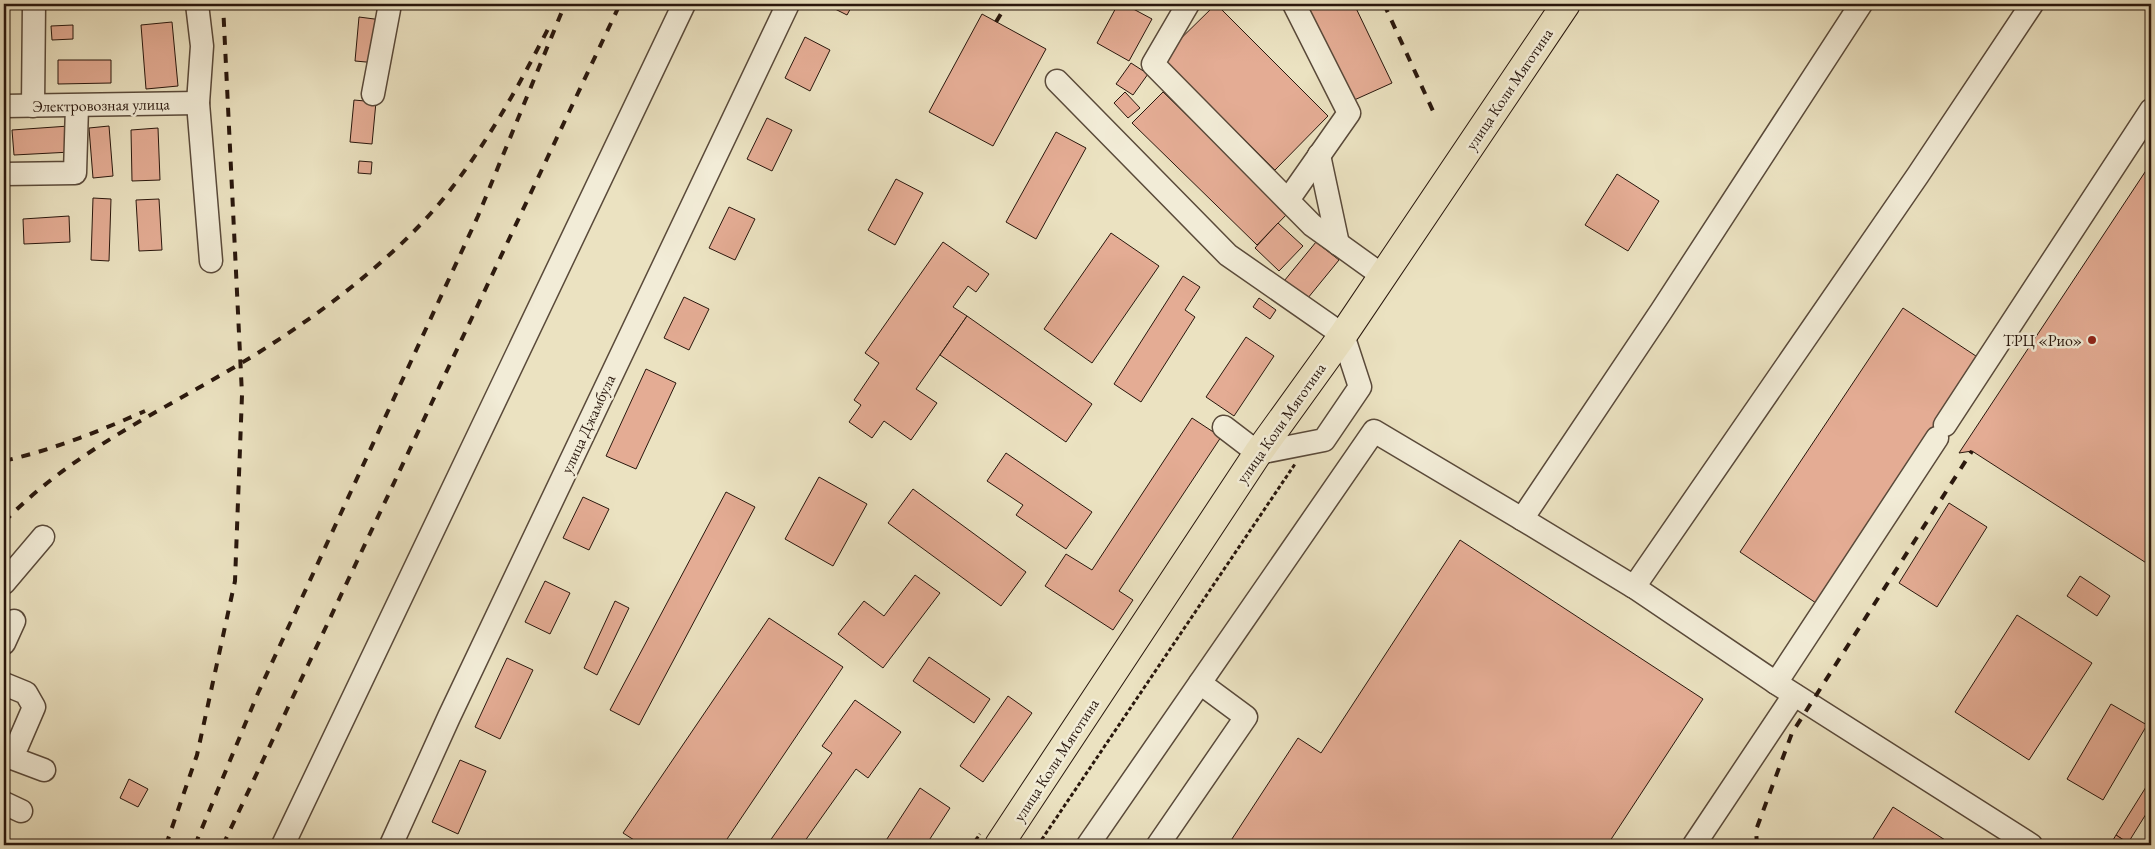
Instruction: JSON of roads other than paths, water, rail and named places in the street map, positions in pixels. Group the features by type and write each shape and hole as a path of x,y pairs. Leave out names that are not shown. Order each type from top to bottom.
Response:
{"main road":[{"name":"улица Коли Мяготина","path":"999,845 1258,453 1344,335 1566,4"}],"street":[{"path":"33,106 34,4"},
{"path":"197,4 202,46 198,104 210,261"},
{"path":"373,94 390,4"},
{"path":"283,845 684,4"},
{"name":"улица Джамбула","path":"391,845 449,717 788,4"},
{"path":"1188,4 1154,64 1312,225 1383,276"},
{"path":"1288,200 1349,113 1294,4"},
{"path":"1522,519 1662,310 1861,4"},
{"path":"1634,587 1918,175 2032,4"},
{"path":"1057,81 1228,255 1344,335 1360,387 1324,440 1258,453 1224,427"},
{"name":"Электровозная улица","path":"4,106 198,104"},
{"path":"4,174 75,173 77,106"},
{"path":"1694,845 1785,689 1941,431 2151,110"},
{"path":"1320,155 1338,244"},
{"path":"1342,412 1634,587 1785,689 2031,845"},
{"path":"1088,845 1374,431"},
{"path":"4,583 43,537"},
{"path":"4,643 14,621"},
{"path":"1158,845 1246,716 1200,683"},
{"path":"4,684 26,693 34,707 12,758 44,770"}],"railway":[{"path":"166,845 197,755 235,581 242,395 223,4"},
{"path":"195,845 258,693 478,216 565,4"},
{"path":"223,845 620,4"},
{"path":"980,9 984,4"},
{"path":"996,22 1007,4"},
{"path":"1384,4 1433,111"},
{"path":"4,522 35,493 68,467 139,422 249,359 284,336 352,287 395,249 434,210 466,169 505,108 551,23"},
{"path":"4,461 76,439 145,411"},
{"path":"1757,845 1756,830 1792,733 1972,451"}],"place":[{"name":"ТРЦ «Рио»","path":"2092,340"}]}
